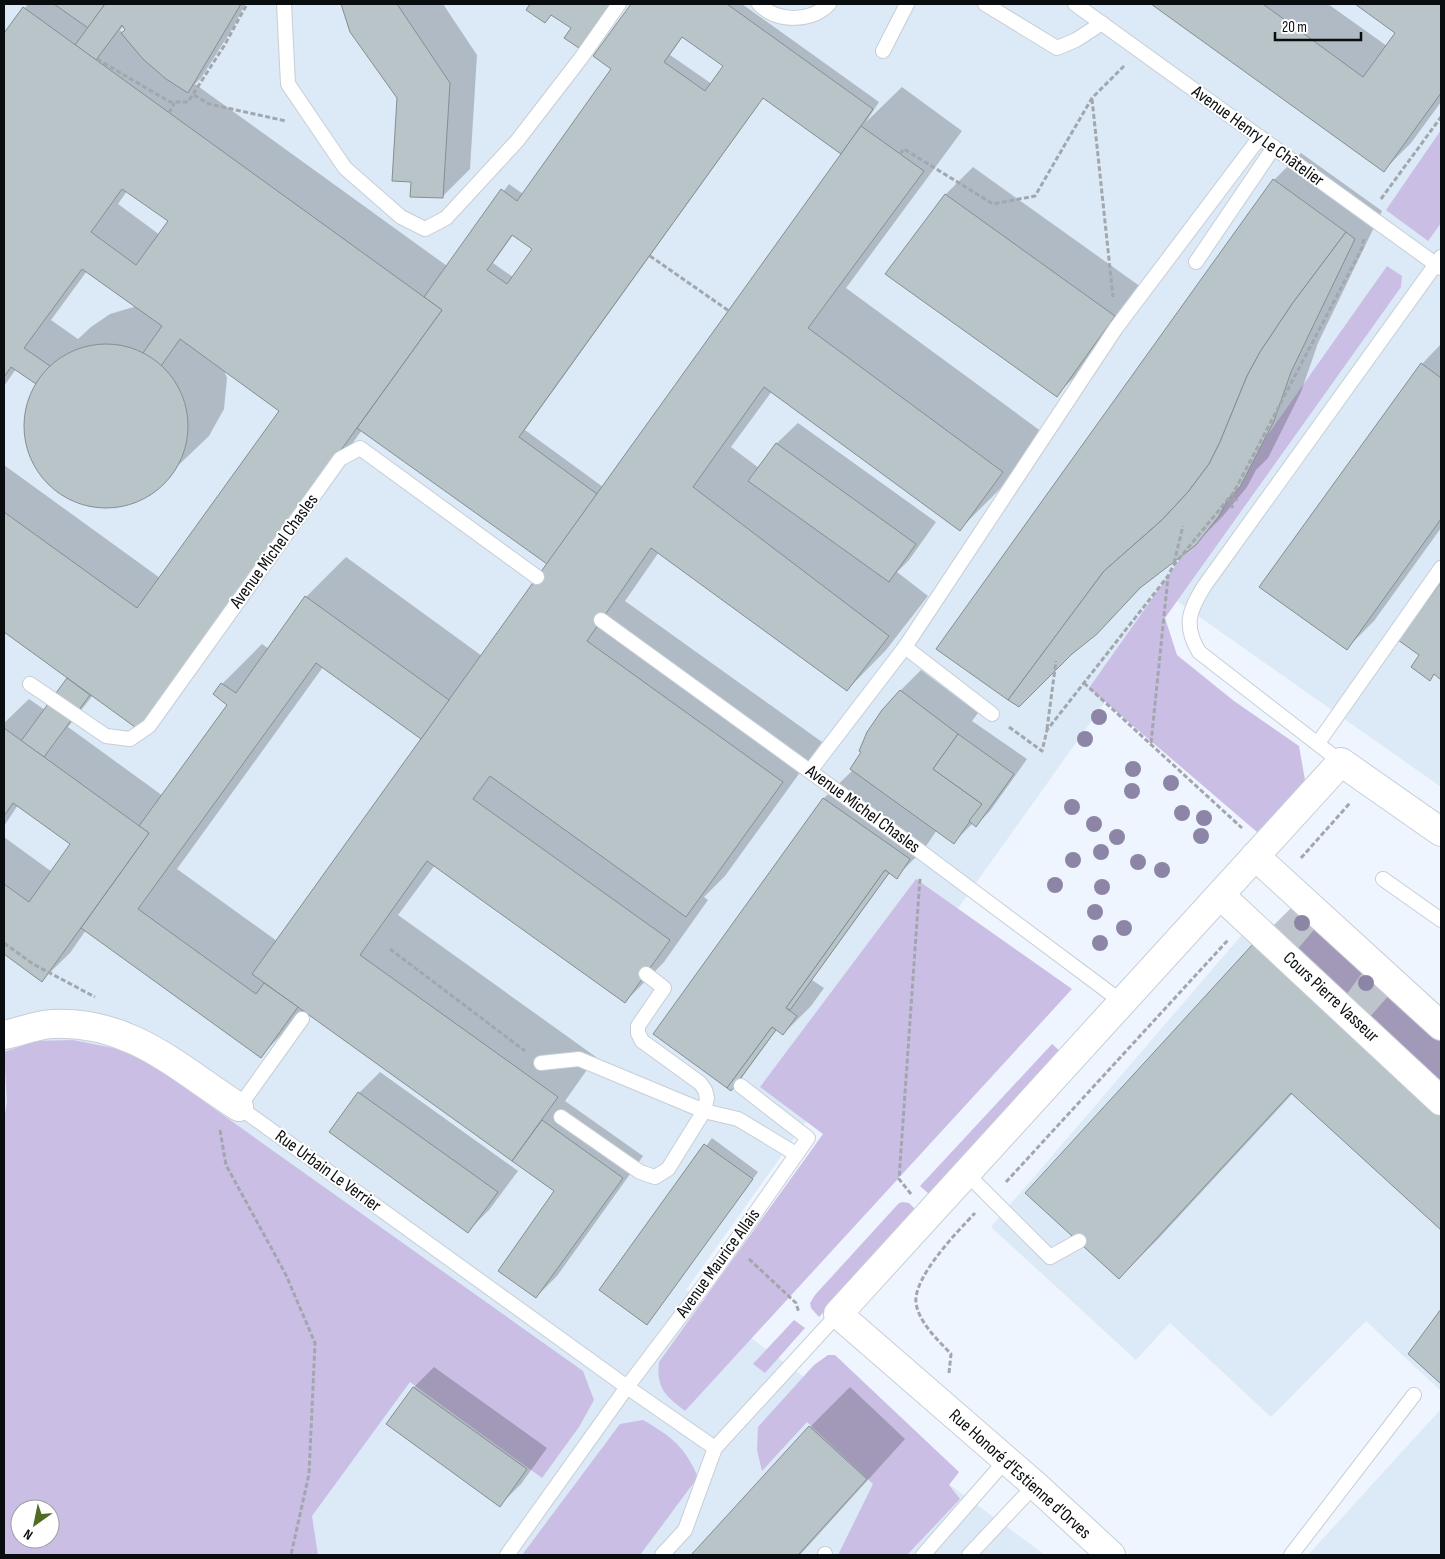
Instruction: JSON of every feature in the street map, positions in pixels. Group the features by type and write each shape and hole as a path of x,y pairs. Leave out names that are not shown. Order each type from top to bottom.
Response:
{"street":[{"path":"838,1314 1341,762 1441,832"},
{"path":"1255,856 1441,1026"},
{"name":"Cours Pierre Vasseur","path":"1220,895 1441,1101"},
{"name":"Rue Urbain Le Verrier","path":"4,1035 52,1024 108,1029 146,1044 239,1107"},
{"name":"Rue Honoré d'Estienne d'Orves","path":"838,1314 1035,1485 1112,1555"}],"lane":[{"path":"284,4 288,84 346,168 401,217 425,229 446,218 517,141 581,58 619,4"},
{"path":"759,4 776,15 793,18 810,16 830,4"},
{"path":"883,51 907,4"},
{"path":"985,4 1057,48 1076,40 1102,23"},
{"name":"Avenue Henry Le Châtelier","path":"1075,4 1368,216 1440,263"},
{"path":"810,771 905,647 1116,328 1260,137"},
{"path":"1196,262 1274,147"},
{"path":"1341,762 1199,652 1191,637 1191,610 1205,585 1440,263"},
{"name":"Avenue Michel Chasles","path":"30,684 106,736 130,739 149,726 340,459 360,448 537,577"},
{"path":"1318,743 1441,568"},
{"name":"Avenue Michel Chasles","path":"602,620 922,853 1122,1002"},
{"path":"905,647 992,714"},
{"path":"1383,879 1441,920"},
{"path":"561,1117 640,1172 654,1177 668,1170 704,1111 707,1098 705,1090 700,1083 642,1041 638,1033 638,1026 664,988 646,974"},
{"path":"239,1107 302,1019"},
{"path":"541,1063 579,1059 704,1111 738,1119 796,1154"},
{"name":"Avenue Maurice Allais","path":"507,1555 627,1387 711,1276 808,1138 742,1086"},
{"name":"Rue Urbain Le Verrier","path":"239,1107 627,1387 715,1448"},
{"path":"966,1173 1050,1257 1079,1241"},
{"path":"662,1555 685,1530 715,1448 838,1314"},
{"path":"1291,1555 1414,1395"},
{"path":"923,1555 1006,1460"},
{"path":"969,1555 1035,1485"}],"path":[{"path":"97,59 174,103 188,102 247,4"},
{"path":"900,154 904,149 993,204 1035,196 1092,98 1123,68 1137,49"},
{"path":"194,94 209,104 318,128"},
{"path":"1092,98 1116,328"},
{"path":"169,113 174,103"},
{"path":"1173,566 1234,492 1362,248 1368,216 1441,117"},
{"path":"650,256 729,311"},
{"path":"1047,730 1168,576 1173,566 1183,526"},
{"path":"1151,743 1168,576"},
{"path":"1005,724 1042,751 1047,730 1056,660"},
{"path":"1084,683 1241,827"},
{"path":"1281,880 1368,782"},
{"path":"903,1187 899,1179 922,853"},
{"path":"928,1393 949,1372 950,1354 926,1327 916,1302 922,1277 955,1234 1247,919"},
{"path":"390,949 541,1063"},
{"path":"220,1131 226,1165 286,1275 315,1343 309,1474 291,1555"},
{"path":"732,1244 796,1303 799,1313"}],"shaded area":[{"path":"4,4 1441,4 1441,787 1177,601 686,1290 1045,1555 4,1555"},
{"path":"1441,130 1441,223 1428,241 1386,210"},
{"path":"1387,266 1402,276 1401,287 1165,618 1177,655 1234,701 1299,746 1305,780 1290,801 1257,832 1089,688"},
{"path":"916,879 1072,989 685,1411 672,1401 664,1391 659,1379 659,1362 823,1134 760,1087"},
{"path":"1318,925 1365,969 1344,998 1296,951"},
{"path":"1246,930 1441,1114 1441,1391 1366,1321 1271,1417 1170,1323 1136,1360 991,1227"},
{"path":"1391,993 1441,1039 1441,1084 1368,1019"},
{"path":"73,1040 118,1049 144,1059 583,1371 594,1400 579,1427 542,1478 410,1382 312,1516 318,1555 4,1555 4,1119 7,1102 4,1052 36,1041"},
{"path":"1052,1044 1061,1052 929,1194 920,1186"},
{"path":"899,1203 909,1203 916,1210 819,1317 811,1308 810,1303 815,1295"},
{"path":"794,1320 805,1328 765,1373 753,1364"},
{"path":"828,1355 835,1355 959,1472 949,1485 960,1499 907,1555 838,1555 873,1484 807,1422 762,1471 757,1450 758,1427 814,1365"},
{"path":"1441,1409 1441,1555 1308,1555"},
{"path":"643,1420 676,1443 688,1457 698,1477 640,1555 522,1555 620,1424"}],"building":[{"path":"54,4 105,4 88,28"},
{"path":"105,4 241,4 188,93 166,79 143,59 121,33 125,30 122,25 96,60 75,45"},
{"path":"341,4 397,4 450,83 443,198 410,197 411,182 392,181 397,98 350,32"},
{"path":"530,4 610,4 579,48 564,38 571,28 551,15 545,23 526,10"},
{"path":"631,4 727,4 873,109 841,154 763,98 519,437 597,494 547,564 357,428 442,310 424,297 501,189 517,201 611,69 593,56","holes":["682,37 723,66 705,91 664,62","512,235 532,249 507,284 487,270"]},
{"path":"1151,4 1263,4 1363,77 1395,33 1355,4 1441,4 1441,93 1384,172"},
{"path":"23,7 442,310 139,730 4,632 4,512 137,608 279,411 180,339 161,366 143,353 162,326 82,269 24,348 50,366 36,384 11,367 4,377 4,33","holes":["122,189 168,221 136,265 91,232"]},
{"path":"861,126 924,171 808,328 1003,472 960,531 764,387 693,487 889,636 847,691 651,548 587,641 783,782 686,917 490,776 473,799 670,940 625,1003 427,861 360,955 558,1097 512,1161 252,974"},
{"path":"1273,179 1346,232 1292,304 1260,352 1247,376 1209,464 1188,492 1162,520 1104,571 1008,700 936,649"},
{"path":"945,194 1115,316 1057,397 885,274"},
{"path":"1346,232 1355,239 1291,372 1274,421 1240,487 1228,499 1219,516 1196,545 1140,588 1097,634 1072,654 1019,707 1008,700 1104,571 1162,520 1188,492 1209,464 1247,376 1260,352 1292,304"},
{"path":"98,344 114,344 137,350 152,358 164,368 174,380 182,395 188,418 188,434 182,457 174,472 164,484 152,494 137,502 114,508 98,508 75,502 60,494 38,472 28,450 24,434 24,418 30,395 38,380 60,358 82,348"},
{"path":"1421,363 1441,378 1441,519 1347,650 1259,587"},
{"path":"776,443 916,544 889,582 748,481"},
{"path":"1441,582 1441,680 1434,674 1430,681 1411,667 1419,655 1398,640"},
{"path":"305,596 449,700 421,739 316,663 138,909 256,994 264,983 298,1007 261,1058 81,928 149,833 139,826 227,705 213,694 221,683 236,693"},
{"path":"67,678 90,695 44,757 21,741"},
{"path":"900,690 958,734 933,769 982,804 954,844 850,769 861,752 859,751 867,732 882,710"},
{"path":"4,728 149,833 42,982 4,954 4,884 29,902 70,844 13,803 4,816"},
{"path":"958,734 1014,774 976,827 969,821 982,804 933,769"},
{"path":"823,798 910,859 897,879 885,870 786,1008 797,1016 783,1035 772,1027 727,1088 653,1034"},
{"path":"885,870 889,873 790,1010 786,1008"},
{"path":"1253,944 1441,1117 1441,1230 1291,1093 1119,1279 1025,1193"},
{"path":"772,1027 776,1030 731,1091 727,1088"},
{"path":"358,1092 498,1192 468,1233 329,1132"},
{"path":"542,1120 623,1178 536,1298 498,1271 554,1191 512,1161"},
{"path":"704,1144 753,1179 647,1325 599,1290"},
{"path":"1441,1309 1441,1384 1408,1354"},
{"path":"413,1387 527,1469 500,1507 386,1424"},
{"path":"809,1426 867,1479 798,1555 691,1555"}]}
